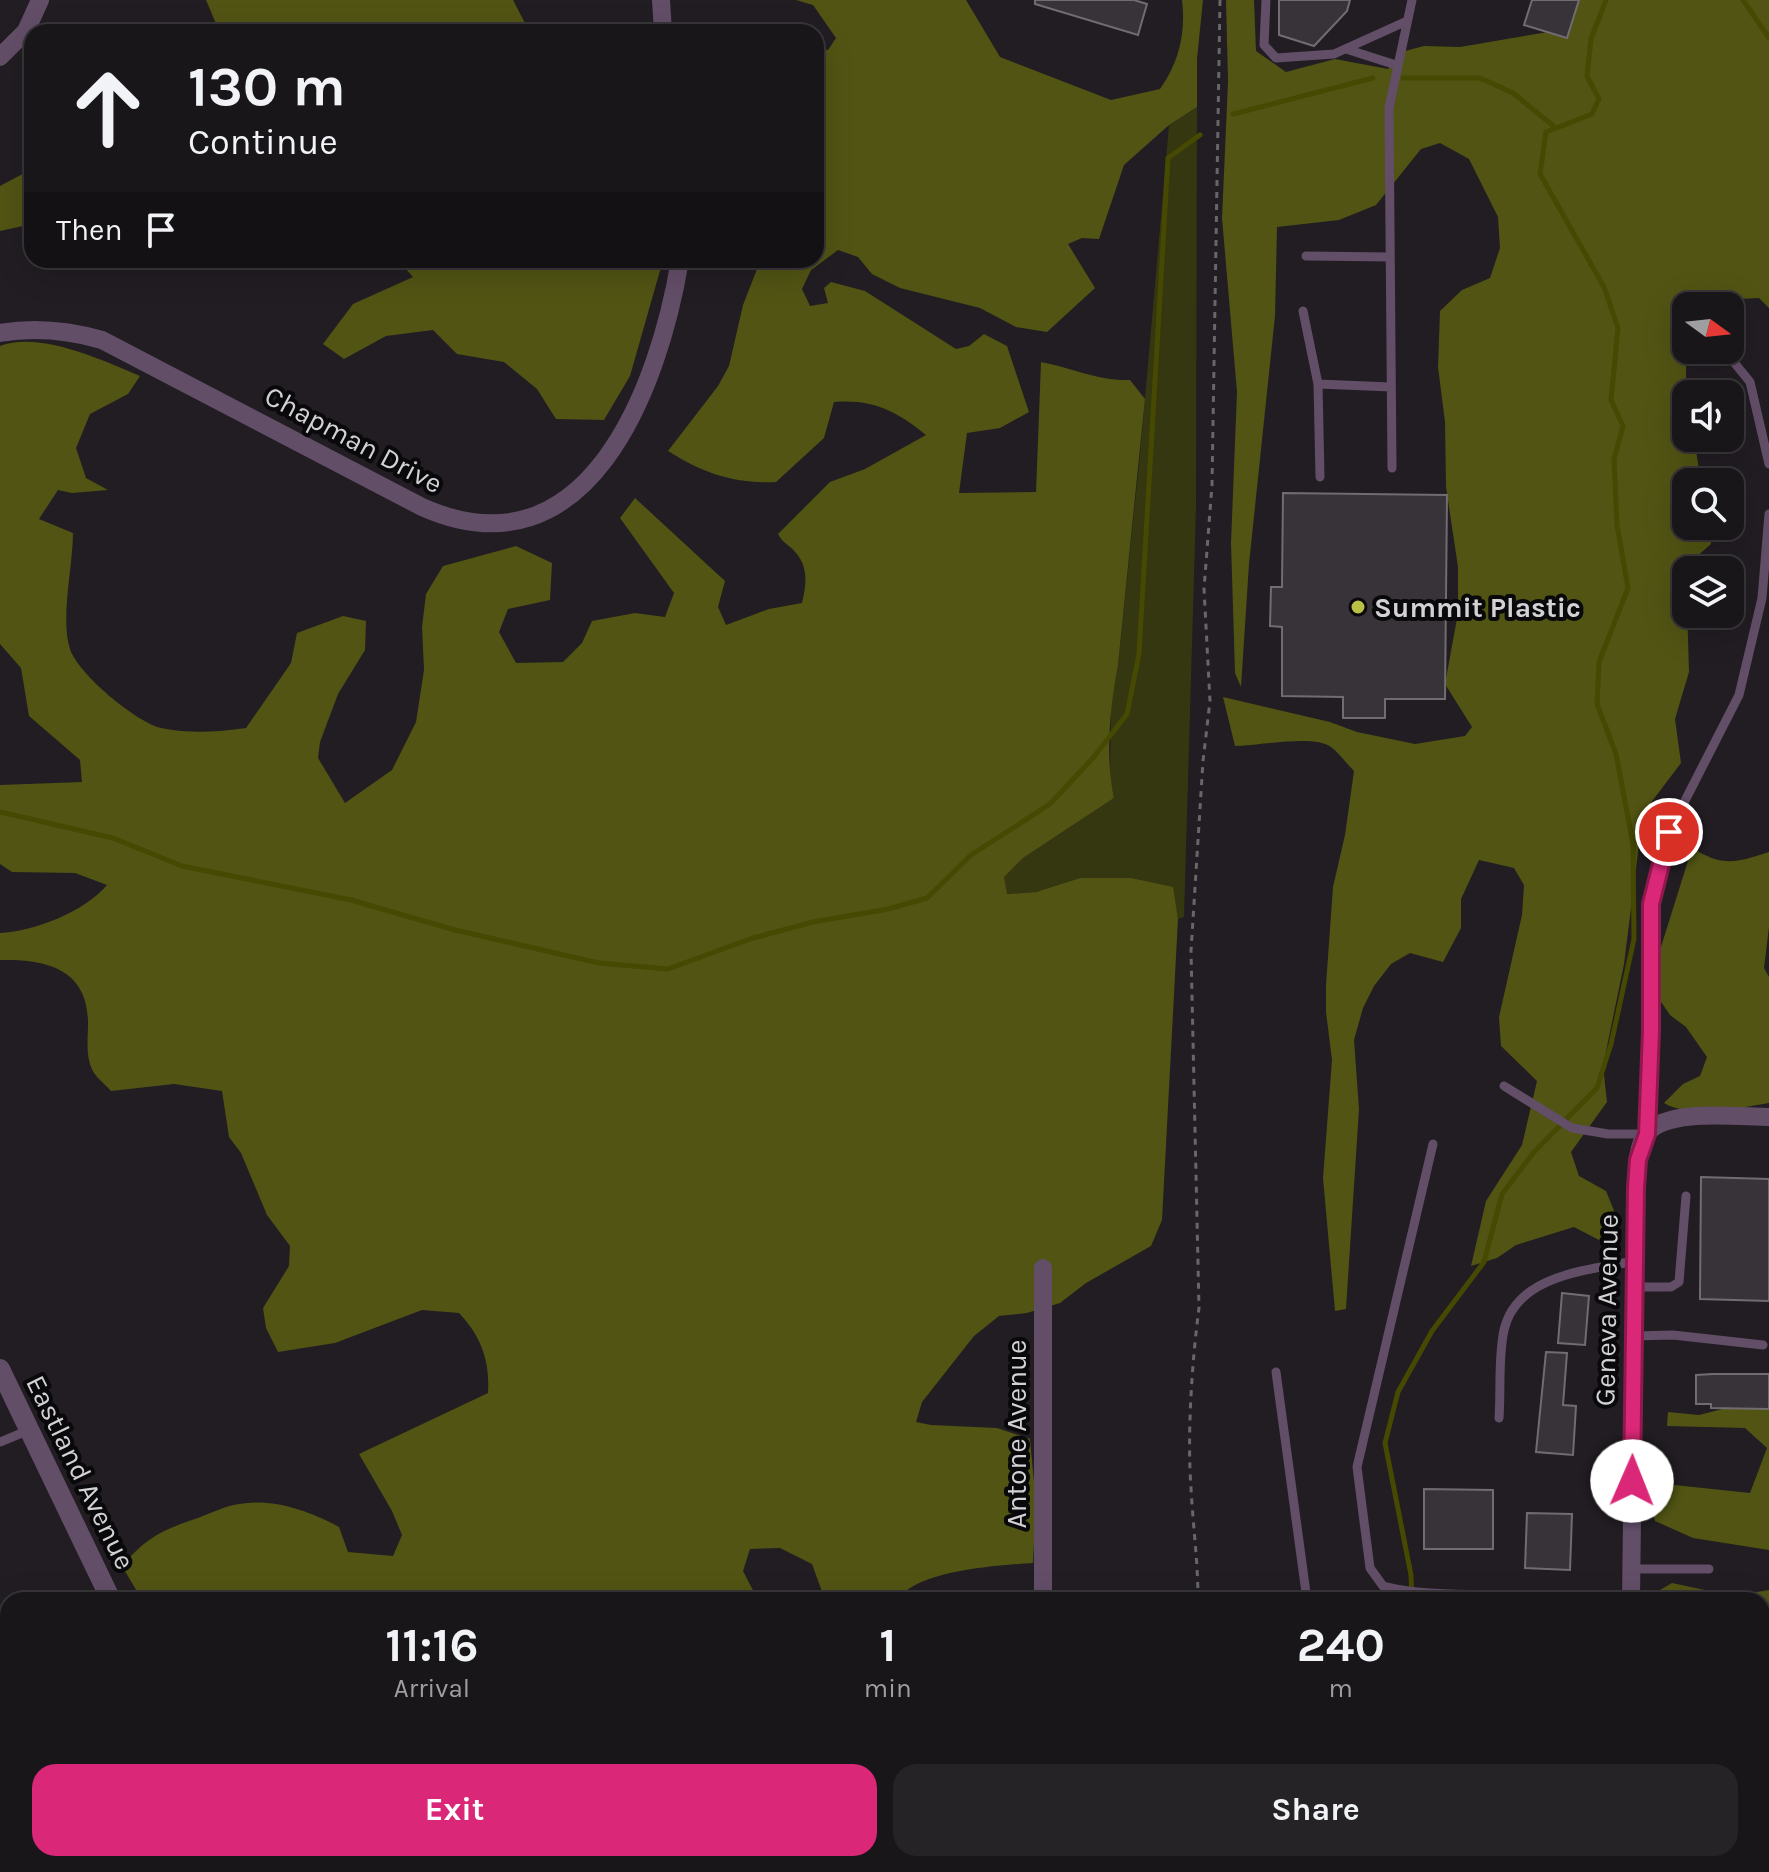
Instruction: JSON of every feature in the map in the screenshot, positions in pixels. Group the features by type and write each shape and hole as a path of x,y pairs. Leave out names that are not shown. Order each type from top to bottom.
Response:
{"street":[{"path":"29,24 40,0"},
{"path":"661,0 662,24"},
{"path":"0,57 24,33"},
{"name":"Chapman Drive","path":"0,333 61,330 102,340 432,512 454,520 482,524 511,522 551,509 566,499 592,478 619,442 654,366 670,313 678,268"},
{"path":"1647,1134 1661,1123 1677,1118 1769,1117"},
{"name":"Geneva Avenue","path":"1631,1592 1638,1160 1647,1134"},
{"name":"Antone Avenue","path":"1043,1268 1043,1592"},
{"name":"Eastland Avenue","path":"0,1369 107,1592"}],"lane":[{"path":"1266,0 1264,45 1276,58 1334,54 1407,21"},
{"path":"1392,468 1389,108 1412,0"},
{"path":"1346,49 1396,65"},
{"path":"1306,256 1390,257"},
{"path":"1303,311 1318,384 1320,477"},
{"path":"1735,364 1750,382 1769,464"},
{"path":"1318,384 1391,387"},
{"path":"1504,1086 1572,1128 1608,1134 1647,1134 1651,904 1669,832 1739,695 1762,598 1769,514"},
{"path":"1433,1144 1357,1467 1370,1568 1383,1586 1404,1592 1460,1592"},
{"path":"1635,1287 1671,1287 1679,1282 1686,1196"},
{"path":"1499,1418 1503,1333 1508,1318 1520,1301 1539,1286 1564,1275 1635,1261"},
{"path":"1634,1336 1673,1335 1763,1345"},
{"path":"1276,1372 1306,1592"},
{"path":"0,1442 29,1430"},
{"path":"1631,1569 1709,1569"}],"path":[{"path":"1198,1592 1198,1549 1190,1486 1194,1343 1199,1308 1191,951 1210,701 1204,577 1212,485 1220,0"}],"green space":[{"path":"1197,107 1196,508 1184,917 1178,919 1172,887 1080,878 1036,892 1006,894 1004,876 1023,858 1114,798 1110,780 1111,701 1118,665 1140,455 1169,125"}],"shaded area":[{"path":"206,0 513,0 525,24 216,24"},
{"path":"796,0 966,0 1000,57 1111,100 1160,89 1180,47 1182,0 1203,0 1197,59 1197,107 1169,125 1124,165 1099,239 1082,238 1068,244 1095,288 1047,332 1016,327 980,308 900,288 872,274 858,257 838,250 824,260 824,50 828,50 836,38 813,5"},
{"path":"1226,0 1254,0 1256,51 1286,72 1335,59 1388,69 1405,51 1424,46 1460,47 1548,32 1574,0 1769,0 1769,308 1759,298 1744,299 1744,292 1672,292 1672,364 1686,364 1686,380 1672,380 1672,452 1696,452 1699,468 1672,468 1672,540 1710,540 1711,544 1697,556 1672,556 1672,628 1688,628 1689,672 1675,719 1681,763 1650,804 1640,836 1624,964 1603,1066 1607,1102 1571,1152 1579,1176 1606,1191 1615,1213 1599,1240 1574,1227 1516,1245 1497,1258 1471,1266 1486,1201 1522,1145 1537,1081 1501,1046 1499,1017 1522,915 1524,885 1514,868 1479,860 1461,899 1461,928 1443,962 1410,953 1391,964 1374,986 1363,1008 1354,1040 1359,1109 1346,1309 1335,1311 1323,1178 1332,1060 1326,985 1333,887 1345,835 1354,771 1334,749 1323,743 1300,741 1235,746 1223,697 1415,744 1465,736 1472,727 1445,684 1458,613 1458,567 1446,487 1445,422 1438,367 1440,311 1462,290 1490,278 1500,248 1498,217 1469,159 1440,143 1421,149 1376,205 1339,220 1277,227 1275,316 1249,564 1241,687 1235,673 1231,543 1237,392 1222,218 1228,82"},
{"path":"24,173 24,226 0,231 0,186"},
{"path":"405,268 661,268 630,376 604,420 556,419 537,389 504,362 457,354 433,330 386,336 344,359 323,344 353,304 413,277"},
{"path":"814,268 802,289 810,306 828,303 824,288 831,282 865,291 956,349 969,346 984,334 1007,346 1029,412 1000,428 967,433 959,493 1036,492 1041,362 1096,376 1130,380 1145,399 1111,714 1109,748 1114,798 1023,858 1004,877 1007,894 1036,892 1080,878 1131,878 1173,887 1178,919 1162,1220 1151,1246 1086,1283 1060,1303 1027,1313 999,1316 974,1336 922,1402 916,1422 997,1428 1030,1439 1036,1504 1033,1563 960,1571 922,1582 906,1592 822,1592 812,1564 780,1548 750,1549 743,1571 754,1592 137,1592 122,1566 148,1541 165,1531 239,1504 278,1504 304,1511 339,1527 348,1552 393,1556 402,1535 392,1511 359,1454 488,1393 487,1370 478,1340 459,1313 422,1310 335,1343 278,1352 266,1328 263,1308 289,1266 290,1246 267,1215 241,1153 229,1137 222,1091 174,1084 111,1091 91,1067 86,1004 81,990 72,979 48,965 0,960 0,933 43,924 72,912 107,885 75,873 12,872 0,864 0,785 82,782 80,760 29,716 21,668 0,644 0,346 33,342 71,349 140,376 128,394 90,414 76,448 86,478 108,490 72,493 58,490 39,519 73,533 67,637 75,659 84,671 123,707 161,728 193,732 246,728 291,663 297,633 343,616 366,621 365,650 338,694 320,742 318,758 345,803 392,770 416,722 424,670 422,627 426,594 443,566 516,546 552,563 550,600 508,609 499,632 516,663 563,662 582,643 592,621 635,613 665,617 674,593 620,518 635,498 725,581 718,607 726,625 769,609 802,603 805,584 803,565 778,534 830,482 865,469 926,435 884,408 834,402 824,438 776,482 719,476 668,451 718,386 729,366 743,305 757,269"},
{"path":"1692,848 1721,861 1747,859 1769,852 1769,927 1764,968 1769,977 1769,1103 1701,1111 1675,1108 1664,1103 1683,1084 1700,1076 1707,1057 1686,1027 1670,1015 1659,999 1660,950"},
{"path":"1769,1397 1769,1550 1693,1538 1655,1521 1648,1488 1665,1484 1750,1493 1767,1448 1745,1428 1667,1426 1668,1412 1699,1415"},
{"path":"1672,1583 1714,1592 1657,1592"}],"building":[{"path":"1035,0 1134,0 1147,4 1138,35 1035,4"},
{"path":"1279,0 1350,0 1347,11 1314,46 1279,35"},
{"path":"1532,0 1579,0 1567,38 1524,25"},
{"name":"Summit Plastic","path":"1283,493 1447,495 1445,699 1385,699 1385,718 1343,718 1343,697 1282,696 1282,627 1270,626 1271,587 1282,587"},
{"path":"1701,1177 1769,1179 1769,1301 1700,1299"},
{"path":"1562,1293 1589,1296 1585,1345 1558,1343"},
{"path":"1546,1352 1567,1353 1563,1405 1576,1406 1573,1455 1536,1452"},
{"path":"1769,1374 1769,1409 1711,1408 1711,1404 1696,1404 1696,1375"},
{"path":"1424,1489 1493,1490 1493,1549 1424,1549"},
{"path":"1527,1513 1572,1514 1570,1570 1525,1568"}],"waterway":[{"path":"1412,1592 1385,1443 1398,1392 1432,1331 1484,1262 1502,1194 1534,1152 1597,1088 1611,1044 1634,939 1633,844 1616,754 1597,704 1599,662 1628,588 1617,525 1614,459 1623,426 1611,400 1618,328 1604,287 1540,174 1546,132 1592,114 1599,99 1587,76 1591,39 1606,0"},
{"path":"1743,0 1769,38"},
{"path":"1233,114 1373,78"},
{"path":"1403,78 1480,78 1513,93 1556,128"},
{"path":"0,812 113,838 182,866 351,900 455,930 599,963 668,969 753,938 927,898 971,855 1050,804 1093,758 1127,714 1139,654 1168,158 1200,135"}],"place":[{"name":"Summit Plastic","path":"1358,607"}],"route":[{"path":"1632,1481 1636,1188 1638,1160 1647,1134 1651,904 1669,832"}]}
